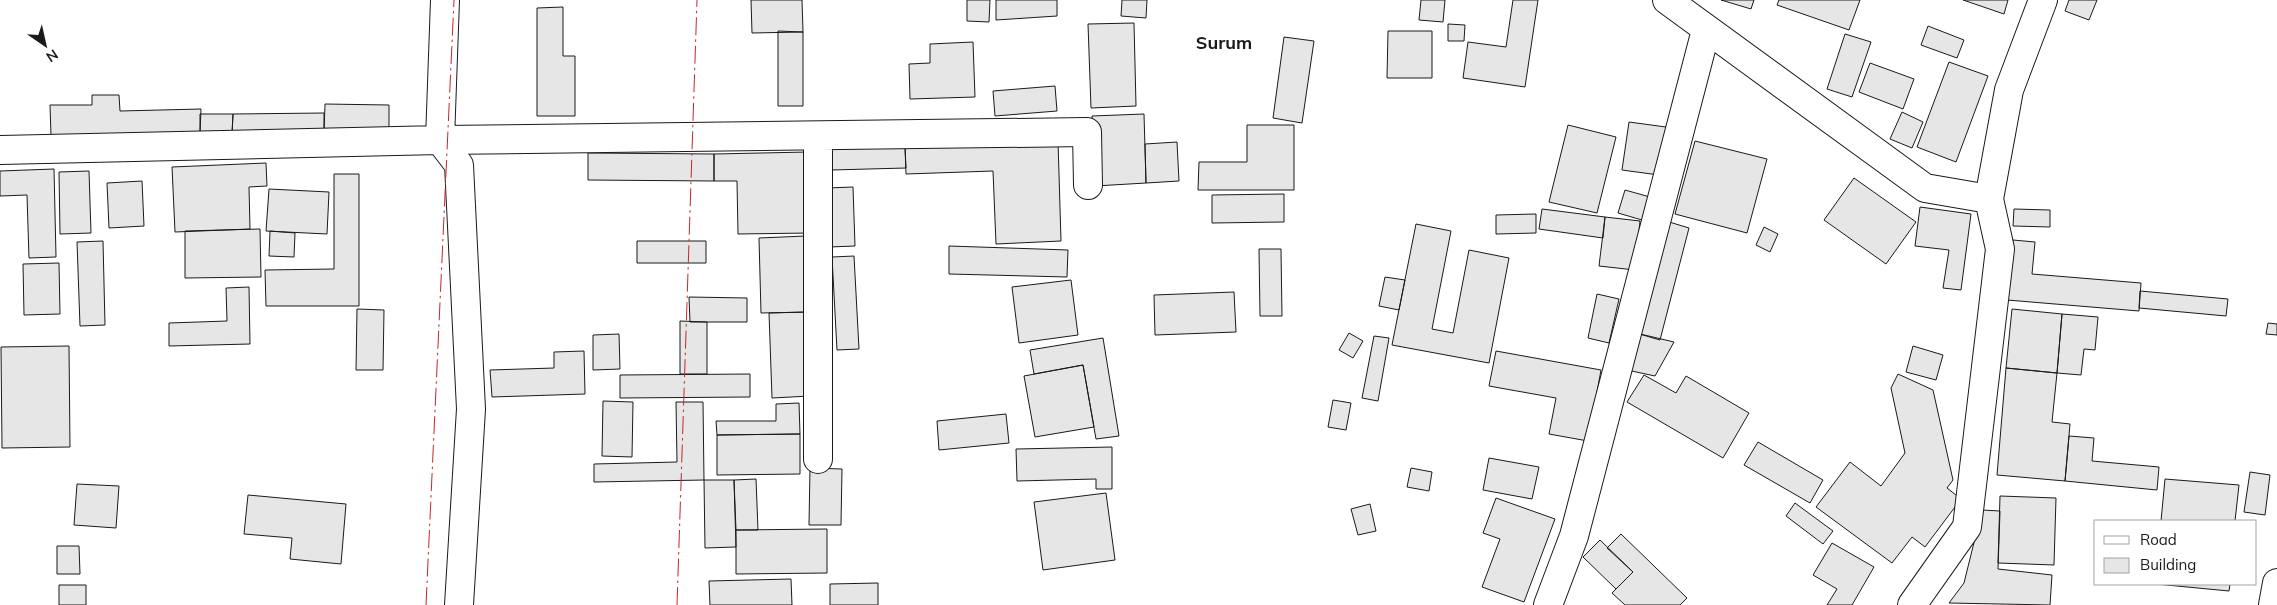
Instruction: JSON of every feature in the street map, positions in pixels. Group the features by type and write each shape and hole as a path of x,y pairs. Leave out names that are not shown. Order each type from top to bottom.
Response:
{"street":[{"path":"446,0 440,140 459,165 471,409 460,605"},
{"path":"1667,0 1925,188 1989,199"},
{"path":"1912,605 1968,526 2000,249 1989,199 2009,90 2043,0"},
{"path":"1548,605 1574,536 1706,30"},
{"path":"0,150 440,140 1087,132 1088,185"},
{"path":"818,136 818,459"},
{"path":"2273,605 2277,583"}],"building":[{"path":"751,0 802,0 803,32 752,33"},
{"path":"967,0 990,0 989,22 967,21"},
{"path":"996,0 1057,0 1057,16 996,20"},
{"path":"1122,0 1147,0 1146,18 1121,16"},
{"path":"1421,0 1445,0 1443,22 1419,20"},
{"path":"1513,0 1538,0 1525,87 1463,78 1468,42 1506,47"},
{"path":"1721,0 1754,0 1751,9"},
{"path":"1779,0 1860,0 1849,30 1777,5"},
{"path":"1963,0 2008,0 2004,14"},
{"path":"2069,0 2097,0 2089,20 2065,11"},
{"path":"563,7 563,56 575,56 575,116 537,116 537,8"},
{"path":"1134,23 1136,106 1091,108 1088,24"},
{"path":"1448,24 1465,25 1464,41 1448,41"},
{"path":"1928,26 1964,40 1957,58 1921,45"},
{"path":"778,31 803,32 803,106 778,106"},
{"path":"1388,31 1432,31 1432,78 1387,78"},
{"path":"1845,34 1871,42 1852,97 1827,89"},
{"path":"1284,37 1314,41 1302,123 1273,118"},
{"path":"973,42 975,97 910,99 909,64 930,63 930,44"},
{"path":"1949,62 1988,76 1956,162 1917,147"},
{"path":"1870,63 1914,79 1903,109 1859,92"},
{"path":"1055,86 1057,111 995,116 993,91"},
{"path":"92,95 119,95 120,111 201,109 200,134 51,136 50,105 92,105"},
{"path":"325,104 389,105 389,133 324,133"},
{"path":"1902,112 1923,122 1912,148 1890,139"},
{"path":"324,113 324,133 232,134 233,114"},
{"path":"200,114 233,114 232,134 200,134"},
{"path":"1144,114 1146,183 1095,186 1092,116"},
{"path":"1629,122 1666,127 1659,175 1622,170"},
{"path":"1247,125 1294,125 1294,190 1198,190 1199,162 1247,162"},
{"path":"1568,125 1616,137 1597,213 1549,202"},
{"path":"1058,141 1061,241 996,244 993,171 906,174 905,147"},
{"path":"1695,141 1767,159 1747,233 1675,214"},
{"path":"1177,142 1179,181 1146,183 1145,144"},
{"path":"905,147 906,168 831,170 830,149"},
{"path":"808,152 809,233 738,234 737,181 714,181 714,154"},
{"path":"588,153 714,154 714,181 588,180"},
{"path":"266,163 267,186 249,187 250,229 175,232 172,167"},
{"path":"54,169 56,257 29,258 27,195 0,196 0,171"},
{"path":"89,171 91,233 60,234 59,172"},
{"path":"334,174 359,174 359,306 266,306 265,270 334,269"},
{"path":"1854,178 1916,222 1886,264 1824,220"},
{"path":"142,181 144,226 109,228 107,183"},
{"path":"853,187 855,246 829,247 827,188"},
{"path":"269,189 329,192 327,234 266,231"},
{"path":"1625,190 1650,197 1642,220 1618,213"},
{"path":"1284,194 1284,222 1212,223 1212,195"},
{"path":"1920,207 1971,214 1961,290 1943,288 1949,250 1915,246"},
{"path":"1542,209 1605,217 1603,238 1539,229"},
{"path":"2014,209 2050,210 2050,227 2013,226"},
{"path":"1536,214 1536,233 1496,234 1496,215"},
{"path":"1605,217 1640,221 1635,270 1599,266"},
{"path":"1666,221 1689,228 1660,340 1636,333"},
{"path":"1416,224 1451,231 1432,329 1453,333 1469,250 1509,258 1489,363 1392,345"},
{"path":"1764,227 1778,234 1770,252 1756,245"},
{"path":"260,229 261,277 185,278 185,231"},
{"path":"270,231 295,233 294,257 269,256"},
{"path":"806,236 808,312 761,313 759,238"},
{"path":"2013,240 2035,242 2032,274 2141,283 2139,311 2007,300"},
{"path":"103,241 105,325 80,326 77,242"},
{"path":"637,241 706,241 706,263 637,263"},
{"path":"949,246 1068,250 1067,277 949,274"},
{"path":"1259,249 1281,249 1282,316 1260,316"},
{"path":"854,256 859,349 837,350 832,257"},
{"path":"59,263 60,314 24,315 23,264"},
{"path":"1385,277 1405,280 1399,310 1379,306"},
{"path":"1071,280 1078,335 1019,343 1012,287"},
{"path":"249,287 250,344 169,346 169,323 227,321 226,288"},
{"path":"2140,291 2228,299 2226,316 2139,308"},
{"path":"1234,292 1236,332 1155,335 1154,295"},
{"path":"1597,294 1619,299 1609,343 1588,338"},
{"path":"689,297 747,298 747,322 690,322"},
{"path":"357,309 384,310 383,370 356,370"},
{"path":"2012,309 2062,314 2057,373 2006,368"},
{"path":"808,312 810,396 772,398 769,313"},
{"path":"2062,314 2098,317 2095,350 2084,349 2081,375 2057,373"},
{"path":"680,321 707,322 707,374 680,374"},
{"path":"2268,323 2277,324 2277,335 2266,334"},
{"path":"1349,333 1363,341 1353,358 1339,350"},
{"path":"1636,333 1674,342 1655,376 1627,370"},
{"path":"619,334 620,369 593,370 593,335"},
{"path":"1374,336 1389,338 1378,401 1362,398"},
{"path":"1103,338 1119,436 1096,439 1083,365 1034,374 1030,350"},
{"path":"69,346 70,447 2,448 1,347"},
{"path":"1913,346 1943,355 1936,380 1906,372"},
{"path":"584,351 585,394 492,397 490,370 554,368 554,352"},
{"path":"1496,351 1601,370 1588,441 1549,434 1556,398 1489,386"},
{"path":"1083,365 1094,427 1035,437 1024,376"},
{"path":"2006,368 2057,373 2052,422 2070,424 2065,481 1997,475"},
{"path":"750,374 750,397 620,398 620,375"},
{"path":"1898,374 1933,390 1953,480 1947,488 1961,499 1925,547 1912,537 1892,563 1816,507 1850,462 1881,486 1905,453 1891,388"},
{"path":"1644,375 1676,393 1686,376 1749,413 1723,458 1627,402"},
{"path":"1333,400 1351,403 1346,430 1328,427"},
{"path":"603,401 633,402 632,457 602,456"},
{"path":"676,402 703,402 704,480 594,482 594,464 677,462"},
{"path":"799,403 800,434 717,435 716,421 776,421 776,404"},
{"path":"1006,414 1009,443 939,450 937,421"},
{"path":"800,434 800,474 717,475 717,435"},
{"path":"2069,436 2094,438 2092,461 2159,467 2157,490 2065,481"},
{"path":"1758,442 1823,480 1810,503 1744,465"},
{"path":"1112,447 1112,489 1096,489 1096,479 1017,481 1016,449"},
{"path":"1489,458 1539,467 1532,499 1483,490"},
{"path":"810,468 842,469 841,525 809,525"},
{"path":"1411,468 1432,472 1429,491 1407,487"},
{"path":"2250,472 2270,475 2265,515 2244,512"},
{"path":"756,479 758,530 736,530 734,480"},
{"path":"2165,479 2239,485 2235,520 2161,520"},
{"path":"704,480 734,480 736,547 705,548"},
{"path":"77,484 119,486 116,528 74,525"},
{"path":"1106,493 1115,560 1043,570 1034,502"},
{"path":"248,495 346,504 341,564 290,559 292,538 244,534"},
{"path":"2000,496 2056,498 2054,565 1998,563"},
{"path":"1496,498 1555,519 1524,602 1482,587 1500,539 1483,533"},
{"path":"1795,503 1833,531 1823,544 1786,516"},
{"path":"1370,504 1376,531 1358,535 1351,509"},
{"path":"1982,510 2000,511 1998,569 2052,575 2050,605 1949,603 1964,583"},
{"path":"827,529 827,573 736,574 736,530"},
{"path":"1621,534 1687,598 1680,605 1625,605 1612,593 1633,572 1607,548"},
{"path":"1600,540 1633,572 1616,589 1583,557"},
{"path":"1832,543 1874,567 1852,605 1827,605 1837,589 1813,575"},
{"path":"57,546 79,546 80,574 57,574"},
{"path":"791,579 792,605 710,605 709,581"},
{"path":"878,583 878,605 830,605 830,584"},
{"path":"59,585 86,585 86,605 59,605"},
{"path":"2166,585 2230,585 2229,591"}],"power":[{"path":"426,605 454,0"},
{"path":"677,605 697,0"}],"district":[{"name":"Surum","path":"1224,42"}]}
